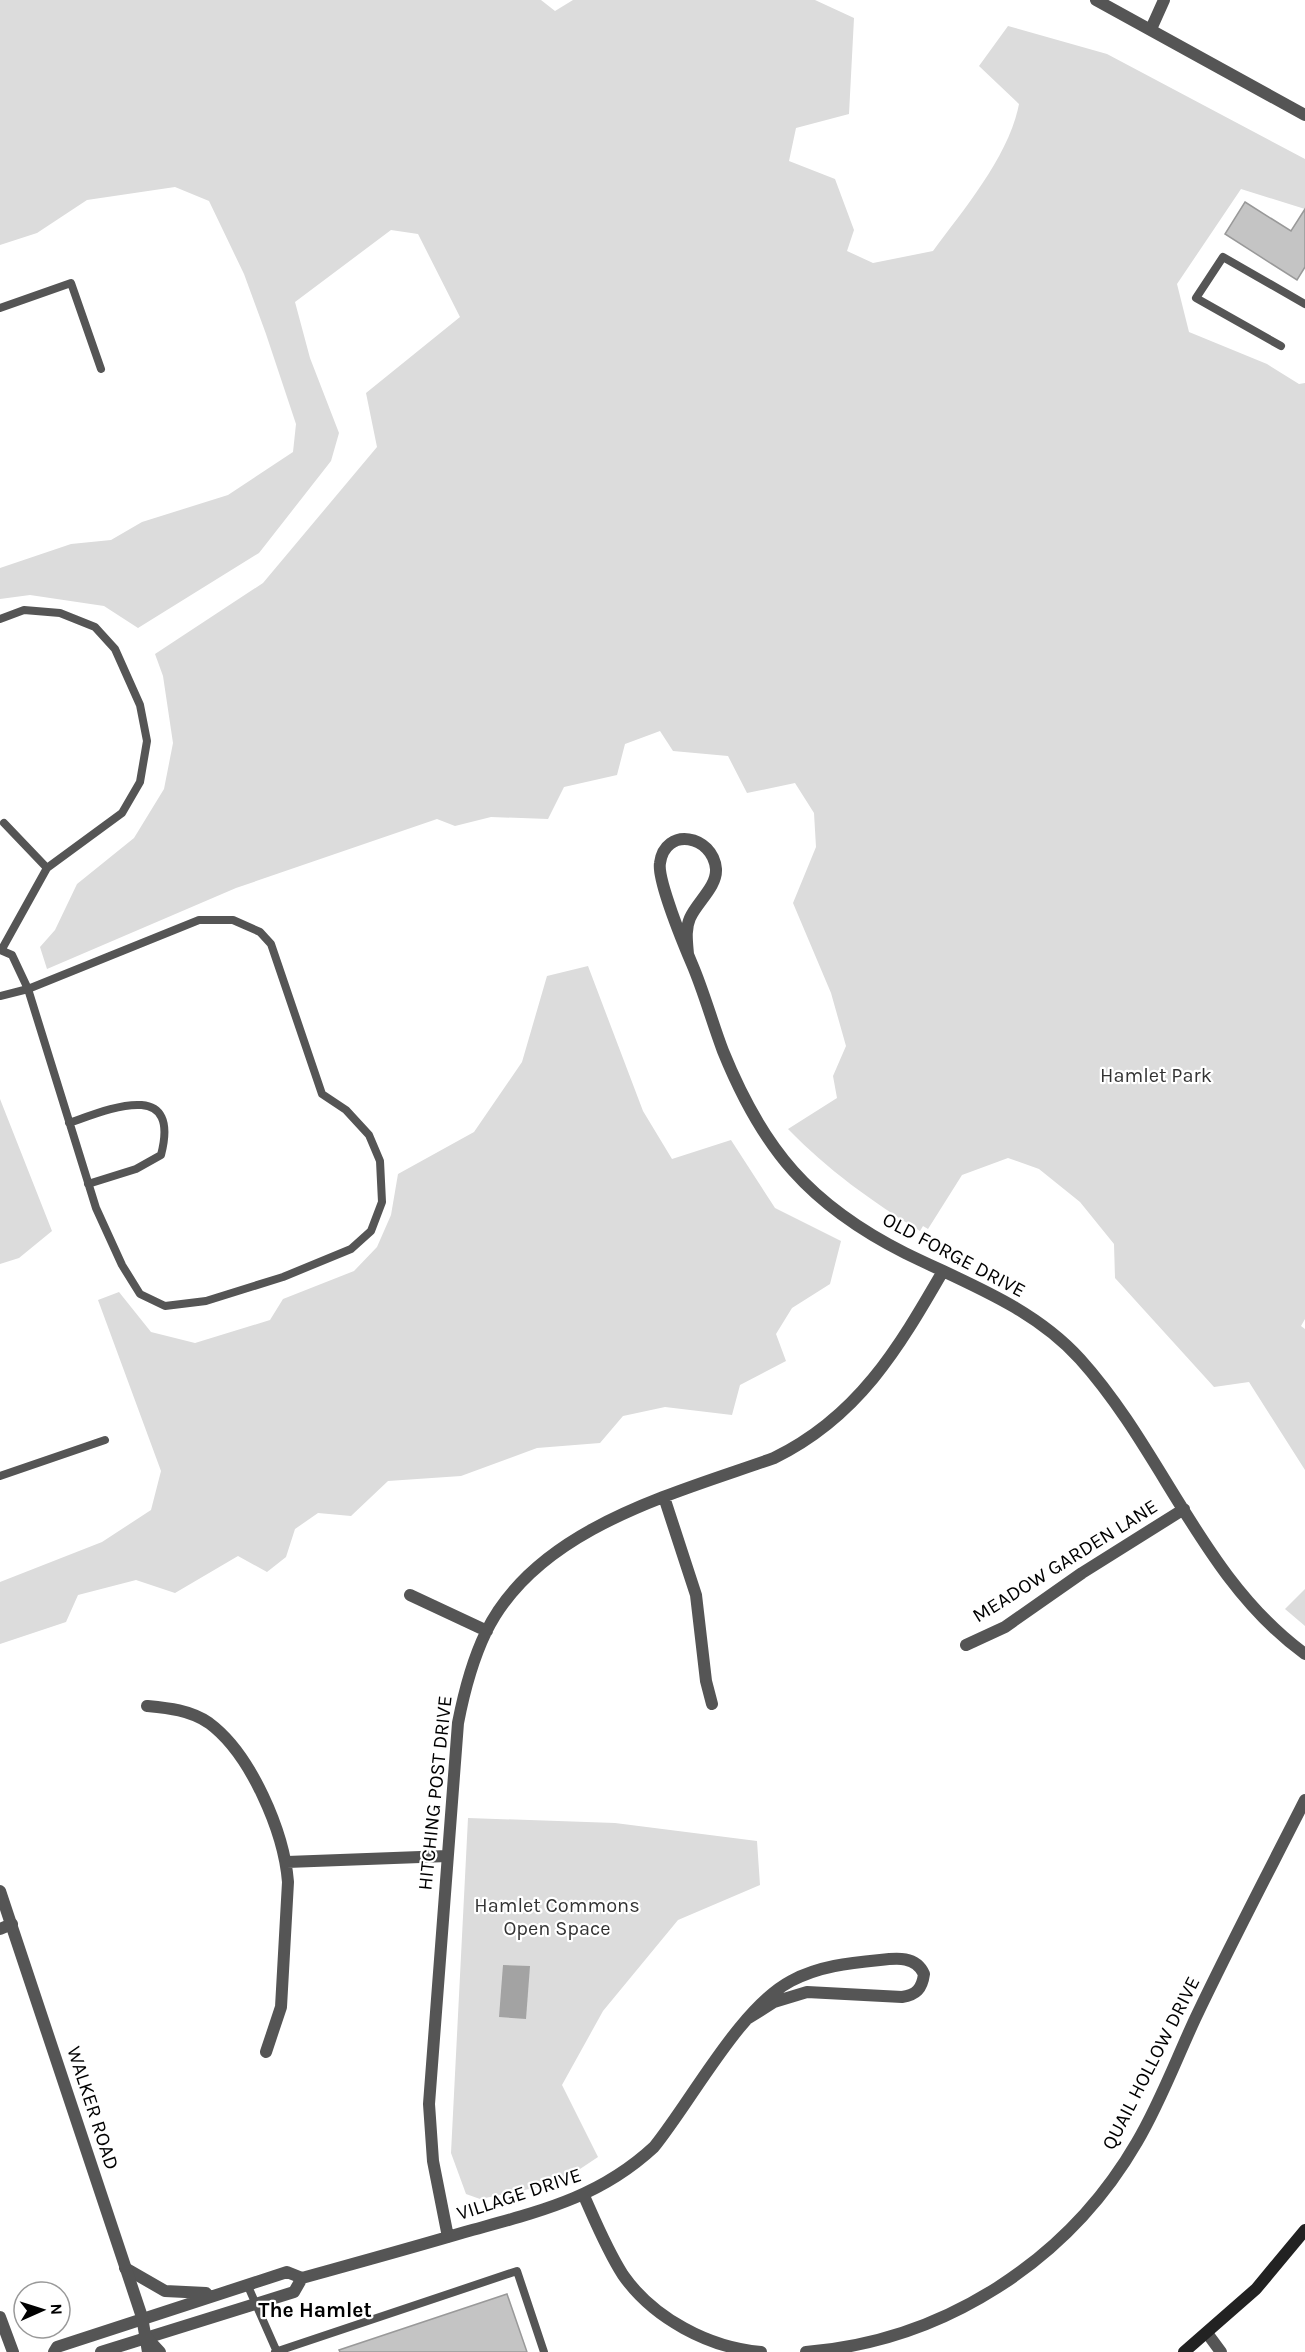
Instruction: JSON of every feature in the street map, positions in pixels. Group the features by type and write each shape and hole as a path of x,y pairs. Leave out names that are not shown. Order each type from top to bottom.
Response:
{"main road":[{"path":"1184,2352 1256,2289 1305,2230"}],"street":[{"path":"1096,0 1305,115"},
{"path":"1151,29 1164,0"},
{"name":"OLD FORGE DRIVE","path":"688,954 689,920 712,886 716,871 712,856 702,843 690,838 676,840 664,849 659,866 688,954 724,1052 760,1129 797,1179 826,1205 902,1251 993,1293 1055,1335 1080,1359 1124,1416 1234,1584 1264,1619 1305,1654"},
{"name":"HITCHING POST DRIVE","path":"448,2237 433,2161 429,2104 458,1724 465,1688 487,1631 506,1602 550,1555 607,1521 664,1497 774,1458 799,1446 848,1408 894,1353 943,1271"},
{"path":"664,1497 696,1595 706,1681 712,1704"},
{"name":"MEADOW GARDEN LANE","path":"966,1645 1005,1627 1082,1573 1184,1509"},
{"path":"410,1595 487,1631"},
{"path":"147,1706 190,1713 208,1723 223,1736 237,1752 264,1800 287,1862 288,1882 280,2007 266,2052"},
{"name":"QUAIL HOLLOW DRIVE","path":"806,2352 857,2345 894,2336 964,2308 1035,2262 1091,2208 1137,2141 1305,1800"},
{"path":"287,1862 447,1856"},
{"name":"WALKER ROAD","path":"0,1891 6,1927 142,2317 148,2352"},
{"name":"VILLAGE DRIVE","path":"54,2352 57,2346 287,2272 302,2278 584,2196 627,2170 654,2147 747,2019 790,1982 833,1965 904,1959 918,1964 924,1974 921,1987 913,1995 903,1998 807,1992 774,2002 747,2019"},
{"path":"584,2196 609,2253 625,2277 644,2298 688,2330 716,2342 761,2352"},
{"path":"125,2268 165,2291 216,2294"},
{"name":"VILLAGE DRIVE","path":"101,2352 294,2292 302,2278"},
{"path":"0,2317 13,2352"},
{"path":"1208,2333 1221,2352"},
{"name":"WALKER ROAD","path":"147,2337 160,2352"}],"lane":[{"path":"1281,346 1196,298 1223,256 1305,304"},
{"path":"0,308 71,283 101,369"},
{"path":"0,619 24,610 60,613 95,627 115,649 140,705 146,732 147,741 140,782 122,813 47,868 1,949 12,955 28,990 88,1184 109,1236 140,1294 165,1306 206,1300 284,1276 351,1249 371,1231 382,1202 380,1161 369,1135 346,1110 322,1094 271,944 260,932 233,920 199,920 28,990 0,996"},
{"path":"4,823 47,868"},
{"path":"69,1123 123,1105 149,1105 161,1114 166,1134 161,1155 136,1169 88,1184"},
{"path":"0,1476 105,1440"},
{"path":"248,2284 276,2352 517,2271 544,2352"}],"green space":[{"name":"Hamlet Park","path":"0,0 541,0 555,11 573,0 815,0 854,18 849,114 796,128 789,161 835,179 854,230 847,251 873,263 933,251 996,162 1014,124 1019,104 979,66 1008,26 1107,54 1305,159 1305,209 1241,189 1177,284 1189,332 1267,364 1299,384 1305,383 1305,1319 1301,1326 1305,1329 1305,1470 1249,1382 1214,1387 1115,1278 1114,1244 1080,1202 1039,1169 1008,1158 962,1175 928,1229 923,1226 920,1231 851,1184 788,1129 837,1098 833,1076 846,1046 831,993 793,903 816,847 814,813 795,783 747,793 728,756 673,751 660,731 625,744 617,775 564,787 548,819 491,817 455,826 437,819 236,888 47,969 40,947 55,930 77,884 134,838 164,789 173,743 163,676 155,654 263,583 377,447 366,393 460,317 418,234 391,230 295,302 310,358 339,433 331,461 259,553 138,628 104,606 30,595 0,599 0,568 71,544 111,540 142,522 228,495 293,452 296,424 244,274 209,201 175,187 87,200 37,233 0,245"},
{"path":"588,966 643,1111 672,1159 731,1140 775,1208 841,1241 830,1284 792,1308 776,1334 786,1361 740,1385 732,1415 665,1407 623,1416 600,1443 537,1448 461,1476 388,1481 351,1516 318,1513 295,1529 286,1557 267,1572 238,1556 175,1593 136,1580 78,1595 66,1622 0,1644 0,1582 102,1542 151,1510 161,1471 98,1300 119,1292 151,1332 195,1343 270,1320 283,1299 354,1271 377,1247 391,1215 398,1174 474,1132 522,1062 547,976"},
{"path":"0,1099 52,1231 19,1258 0,1264"},
{"path":"1305,1589 1305,1626 1285,1609"},
{"name":"Hamlet Commons Open Space","path":"468,1818 615,1823 757,1841 760,1885 678,1920 603,2011 562,2085 598,2157 559,2183 480,2199 466,2194 451,2153"}],"shaded area":[{"path":"503,1965 530,1966 526,2019 499,2017"}],"building":[{"path":"1245,202 1291,231 1305,209 1305,267 1297,280 1225,234"},
{"path":"507,2294 527,2352 340,2352 339,2350"}],"district":[{"name":"The Hamlet","path":"315,2310"}]}
